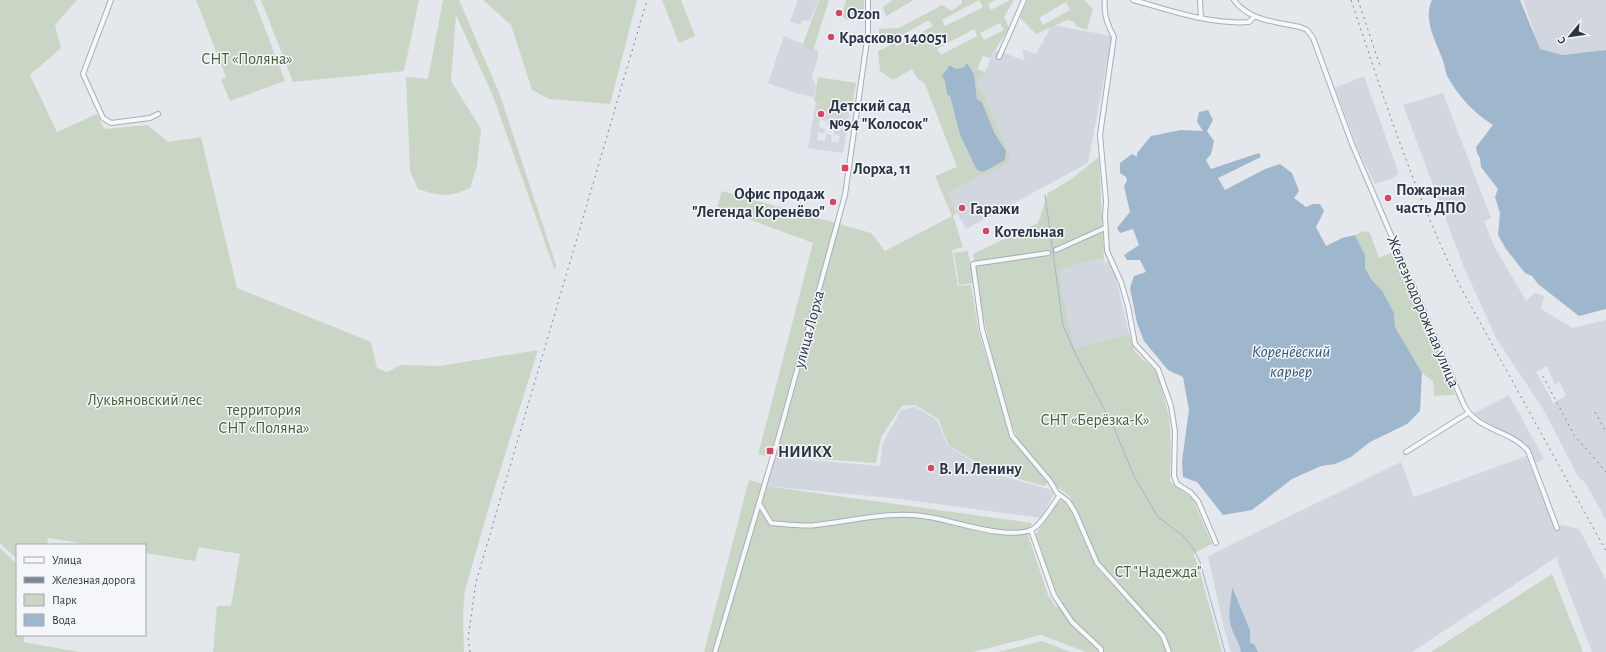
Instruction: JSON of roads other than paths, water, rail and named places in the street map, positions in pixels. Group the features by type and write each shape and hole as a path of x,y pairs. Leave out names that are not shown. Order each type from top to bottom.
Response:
{"street":[{"path":"111,0 83,74 103,118 111,122 150,118 158,114"},
{"name":"улица Лорха","path":"715,652 759,503 845,195 868,33 868,0"},
{"path":"999,57 1024,0"},
{"path":"1105,0 1104,8 1109,28 1114,37 1100,135 1106,201 1105,228 1107,251 1121,282 1128,306 1135,344 1158,369 1173,411 1175,432 1174,476 1177,484 1190,492 1198,501 1216,544"},
{"path":"1133,0 1201,18 1237,23 1249,22 1254,17"},
{"path":"1200,0 1201,18"},
{"name":"Железнодорожная улица","path":"1234,0 1243,10 1254,17 1300,27 1307,30 1313,38 1352,144 1468,413"},
{"path":"1056,250 1105,228"},
{"path":"1048,253 973,264 982,329 1012,436 1060,495 1068,501 1075,512 1097,563 1163,636 1169,652"},
{"path":"1406,452 1468,413 1479,422 1520,443 1528,451 1557,528"},
{"path":"759,503 771,523 814,526 893,514 928,516 994,531 1018,533 1032,530 1037,526 1060,495"},
{"path":"1032,530 1054,595 1072,622 1101,649 1101,652"}],"water":[{"path":"1432,0 1520,0 1540,49 1562,55 1606,50 1606,309 1579,316 1538,284 1532,276 1525,273 1506,249 1498,235 1500,213 1495,197 1498,189 1481,167 1480,158 1476,147 1493,125 1468,105 1448,77 1429,22"},
{"path":"967,63 974,74 977,99 982,102 994,132 1006,151 1005,160 983,172 977,170 960,135 950,96 947,95 945,81 942,76 950,65 956,69 964,67"},
{"name":"Коренёвский карьер","path":"1208,110 1213,120 1207,131 1214,141 1211,154 1206,160 1211,169 1259,153 1261,157 1218,178 1225,190 1265,169 1280,164 1292,173 1299,191 1294,198 1306,207 1313,204 1320,204 1324,211 1316,227 1326,246 1342,238 1355,235 1365,255 1365,268 1371,279 1383,292 1394,313 1395,327 1422,373 1420,411 1407,424 1370,442 1351,457 1335,464 1321,466 1292,479 1252,510 1223,515 1197,482 1183,477 1182,461 1189,410 1183,377 1168,370 1144,341 1137,323 1130,288 1134,276 1146,272 1140,260 1127,260 1124,255 1139,245 1133,229 1120,233 1117,228 1130,212 1124,186 1127,181 1126,177 1120,173 1120,163 1132,154 1137,157 1137,153 1151,136 1181,130 1203,131 1197,122 1199,112"},
{"path":"1232,587 1250,630 1250,643 1254,644 1258,652 1241,652 1232,630 1229,613"}],"waterway":[{"path":"1045,195 1063,325 1075,353 1114,428 1134,476 1158,517 1183,536 1193,548 1200,562 1225,652"}],"railway":[{"path":"470,652 468,638 476,582 647,0"},
{"path":"1351,0 1414,181 1444,252 1460,286 1606,551"},
{"path":"1358,0 1380,66"},
{"path":"1543,376 1574,435 1606,472"},
{"path":"1595,412 1606,432"}],"place":[{"name":"Ozon","path":"839,13"},
{"name":"Красково 140051","path":"831,37"},
{"name":"Детский сад №94 \"Колосок\"","path":"821,114"},
{"name":"Лорха, 11","path":"845,168"},
{"name":"Пожарная часть ДПО","path":"1388,198"},
{"name":"Офис продаж \"Легенда Коренёво\"","path":"833,202"},
{"name":"Гаражи","path":"962,208"},
{"name":"Котельная","path":"986,231"},
{"name":"НИИКХ","path":"770,451"},
{"name":"В. И. Ленину","path":"931,468"}],"park label":[{"name":"СНТ «Поляна»","path":"247,58"},
{"name":"Лукьяновский лес","path":"145,399"},
{"name":"территория СНТ «Поляна»","path":"264,418"},
{"name":"СНТ «Берёзка-К»","path":"1095,419"},
{"name":"СТ \"Надежда\"","path":"1158,571"}]}
